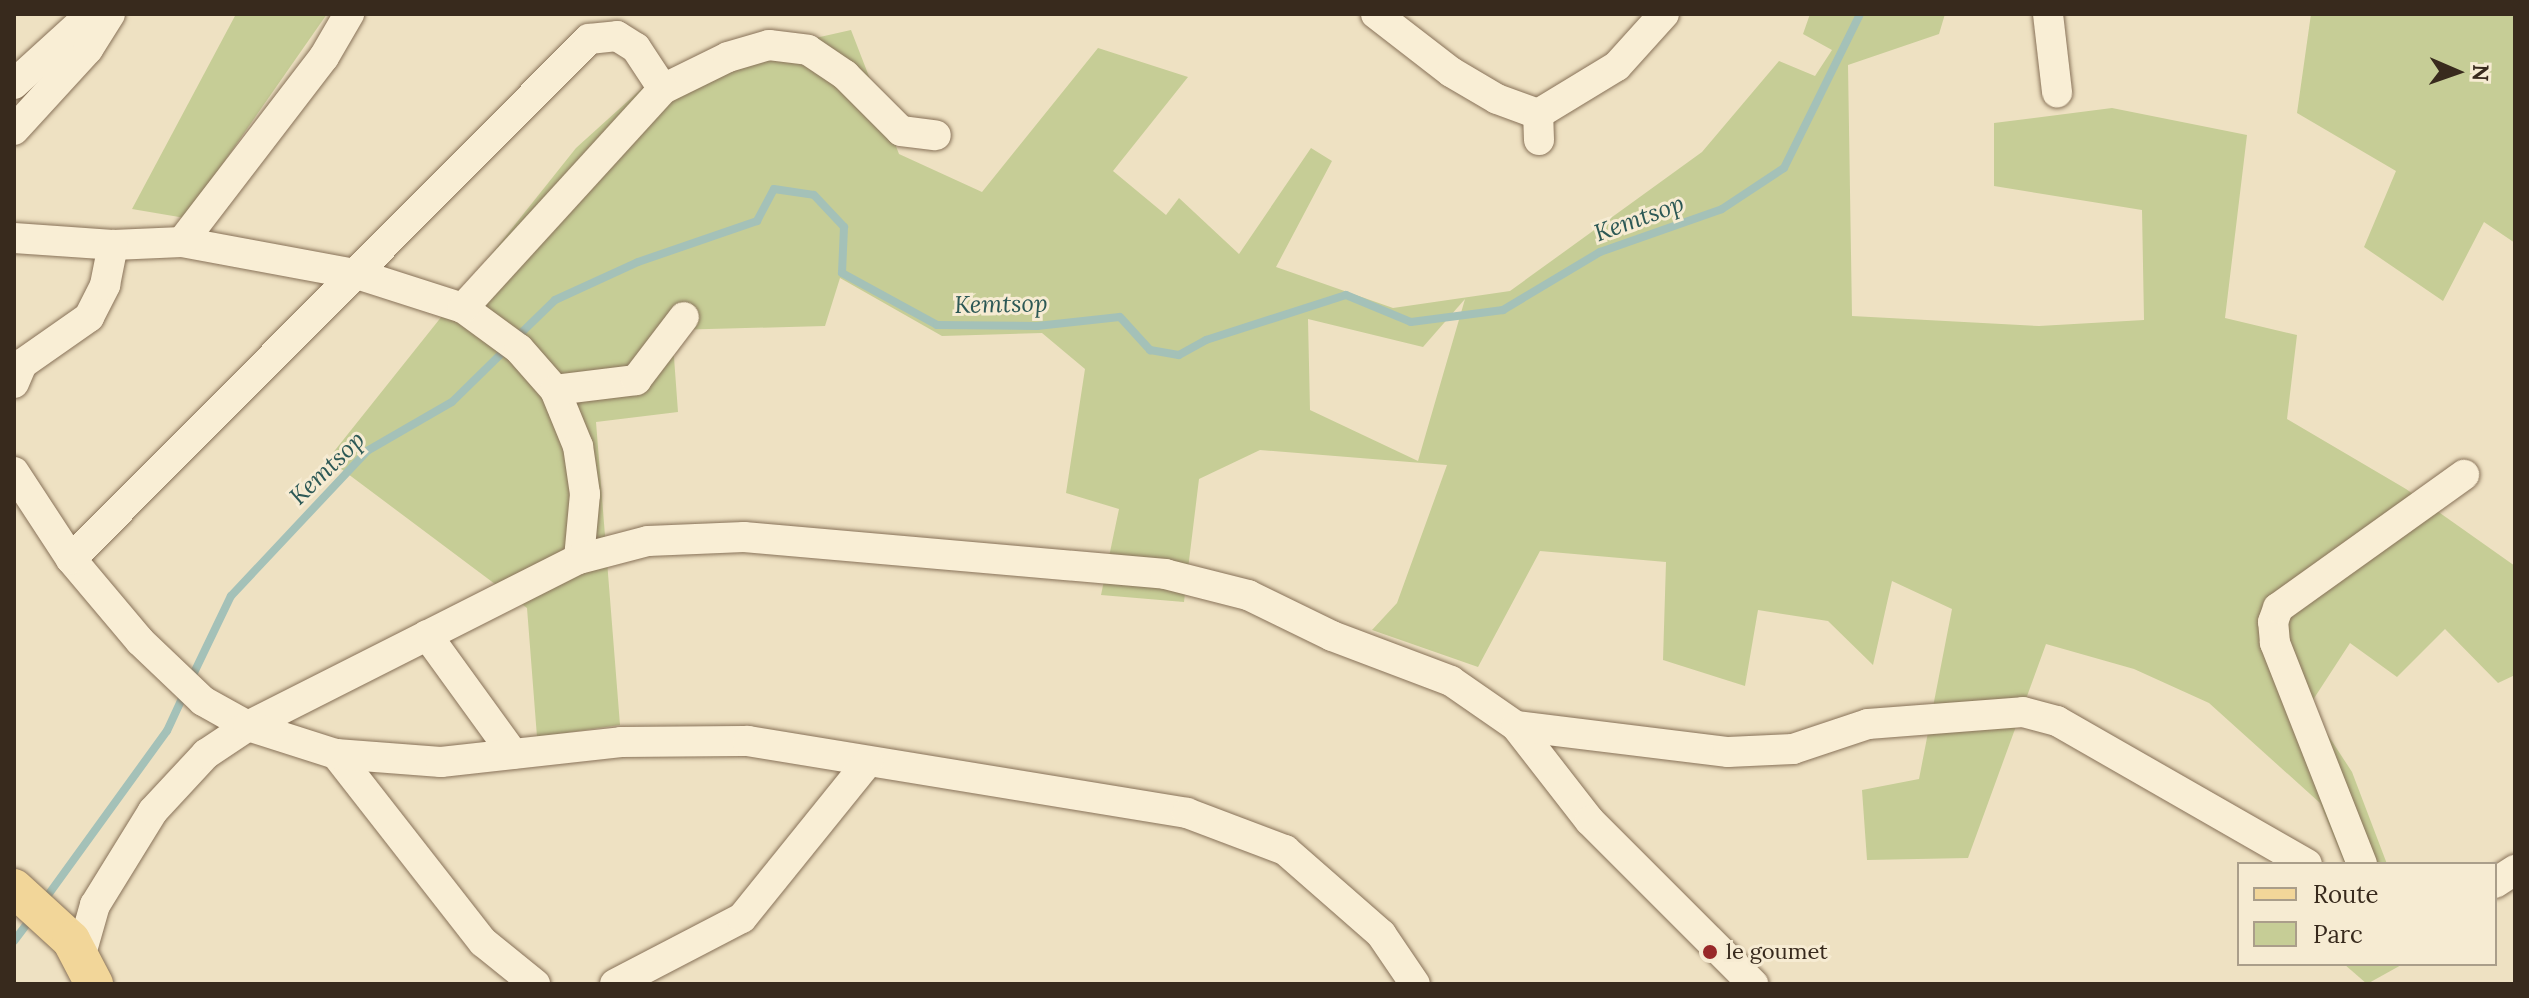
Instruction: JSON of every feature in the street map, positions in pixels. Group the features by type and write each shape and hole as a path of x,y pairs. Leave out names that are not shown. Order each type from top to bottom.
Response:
{"main road":[{"path":"20,893 55,925 87,969"}],"street":[{"path":"14,84 91,14"},
{"path":"14,130 88,49 110,14"},
{"path":"182,242 324,57 349,14"},
{"path":"1376,14 1451,72 1538,127 1617,66 1664,14"},
{"path":"2048,14 2057,92"},
{"path":"71,559 228,398 360,275 589,39 617,36 636,48 663,89"},
{"path":"463,308 663,89 728,57 769,45 808,50 845,75 901,131 936,135"},
{"path":"14,238 113,245 182,242 360,275 463,308 519,349 555,390 578,446 582,470 585,494 579,559"},
{"path":"17,363 89,317 105,285 113,245"},
{"path":"555,390 636,380 684,317"},
{"path":"14,472 71,559 140,641 203,701 248,726 336,754 441,762 621,742 735,741 1187,813 1285,850 1381,934 1415,984"},
{"path":"2361,862 2275,643 2273,622 2278,608 2464,475"},
{"path":"87,969 95,905 153,811 206,754 248,726 579,559 648,541 744,537 1165,574 1248,595 1332,636 1451,681 1516,726 1590,821 1753,984"},
{"path":"427,635 513,754"},
{"path":"1516,726 1728,752 1793,749 1868,724 2023,712 2057,721 2304,862"},
{"path":"336,754 483,942 535,984"},
{"path":"615,984 742,918 868,762"},
{"path":"2497,882 2515,870"}],"green space":[{"path":"236,14 327,14 185,218 132,209"},
{"path":"1810,14 1945,14 1939,34 1848,65 1852,316 2039,326 2144,320 2142,210 1994,186 1994,123 2112,108 2247,135 2225,318 2297,335 2287,419 2406,489 2515,566 2515,675 2498,683 2445,629 2397,677 2350,643 2309,706 2352,772 2386,862 2344,862 2320,803 2209,703 2134,669 2046,644 1968,858 1867,860 1862,790 1919,779 1952,609 1892,581 1873,665 1828,621 1758,610 1745,686 1663,660 1666,562 1540,551 1478,667 1372,630 1397,603 1447,465 1260,450 1199,479 1184,602 1101,595 1119,509 1066,493 1085,369 1042,333 942,336 840,278 825,326 672,330 678,412 596,422 620,725 537,737 527,608 328,459 576,148 659,73 851,30 899,154 982,192 1098,48 1188,77 1113,171 1166,215 1179,198 1239,254 1311,148 1332,161 1276,267 1393,308 1510,291 1702,152 1779,61 1815,76 1832,50 1803,34","holes":["1465,299 1418,461 1310,410 1308,319 1423,347"]},
{"path":"2311,14 2515,14 2515,243 2484,222 2443,301 2364,247 2396,171 2297,113"},
{"path":"2346,966 2399,966 2367,984"}],"waterway":[{"name":"Kemtsop","path":"516,338 555,300 638,262 757,221 774,189 814,195 844,227 842,273 937,325 1037,326 1120,317 1150,350 1179,355 1206,340 1346,295 1411,322 1503,310 1600,252 1722,209 1784,168 1860,14"},
{"name":"Kemtsop","path":"191,679 231,596 367,451 452,402 507,348"},
{"name":"Kemtsop","path":"43,902 167,731 185,692"},
{"name":"Kemtsop","path":"14,941 33,916"}],"place":[{"name":"le goumet","path":"1710,952"}]}
